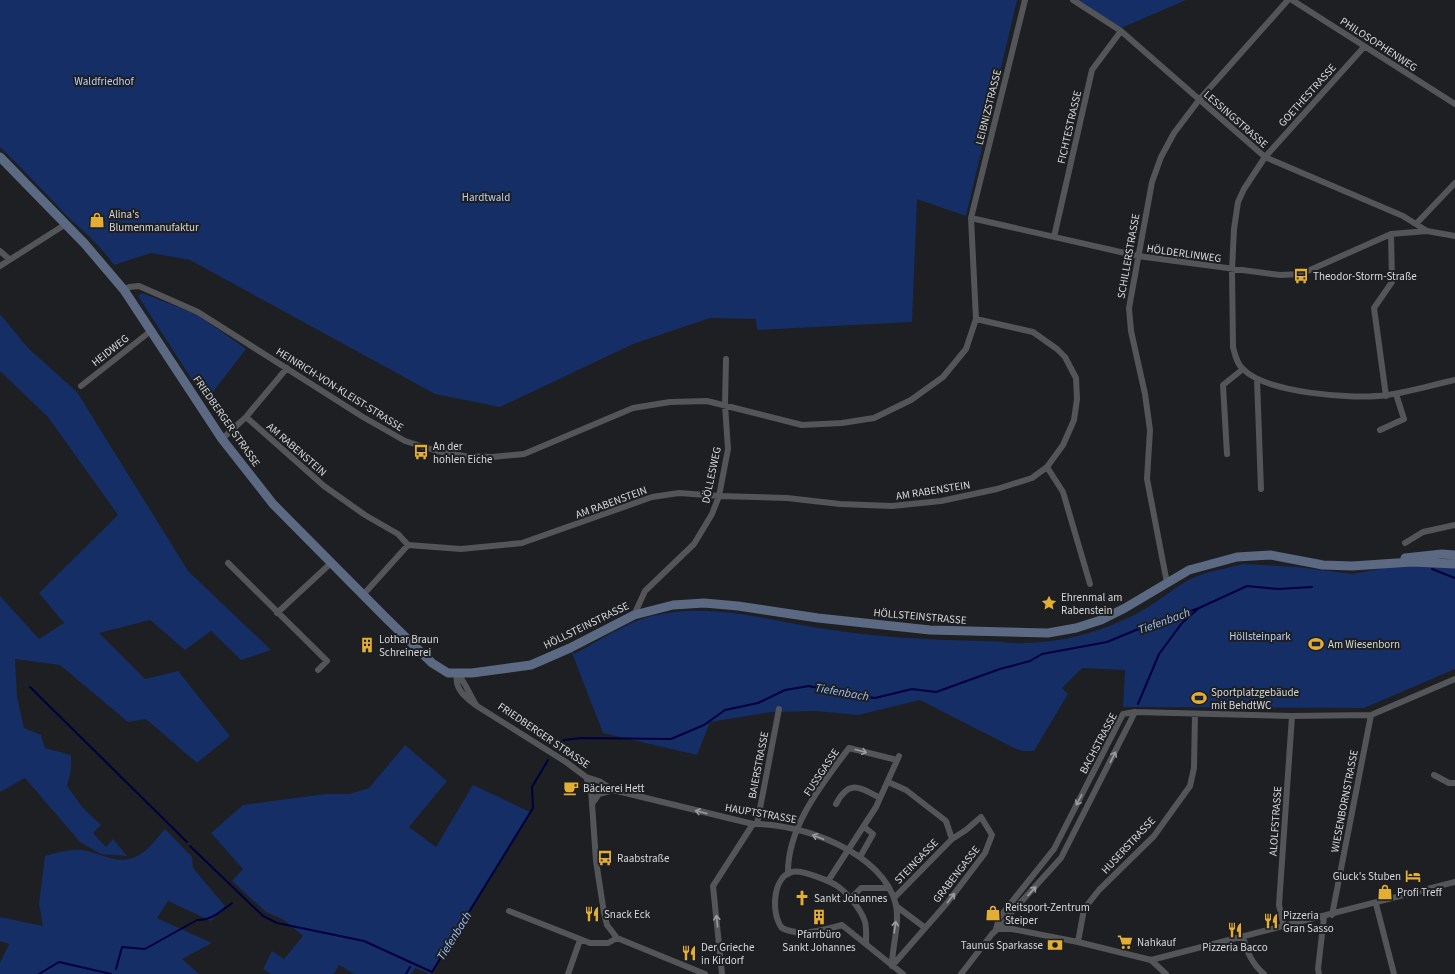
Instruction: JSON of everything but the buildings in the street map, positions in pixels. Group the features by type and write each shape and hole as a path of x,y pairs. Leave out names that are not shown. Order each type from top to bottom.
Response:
{"street":[{"name":"LEIBNIZSTRASSE","path":"971,218 1025,0"},
{"name":"LESSINGSTRASSE","path":"1073,0 1122,31 1265,157 1403,216 1427,231"},
{"name":"SCHILLERSTRASSE","path":"1166,583 1147,479 1150,430 1145,394 1131,331 1130,308 1152,182 1161,157 1174,133 1199,100 1288,0"},
{"name":"PHILOSOPHENWEG","path":"1292,0 1455,104"},
{"name":"FICHTESTRASSE","path":"1054,237 1092,70 1122,31"},
{"name":"GOETHESTRASSE","path":"1232,270 1235,220 1238,202 1244,189 1265,157 1364,47"},
{"name":"FRIEDBERGER STRASSE","path":"0,157 66,224 124,290 152,330 222,439 273,504 432,663 448,673 457,674 464,680 468,694 477,706 566,762 586,777 591,789 592,804"},
{"path":"1416,224 1455,183"},
{"name":"HÖLDERLINWEG","path":"971,218 1138,256 1232,270 1280,275 1300,274 1391,234 1427,231 1455,236"},
{"name":"HEINRICH-VON-KLEIST-STRASSE","path":"124,290 129,287 139,286 198,312 405,441 437,451 464,456 492,457 524,454 633,408 670,402 707,401 802,425 842,423 874,418 911,400 943,378 966,349 976,319 971,218"},
{"path":"0,266 66,224"},
{"path":"1386,396 1374,308 1392,282 1391,234"},
{"path":"0,251 8,260"},
{"path":"1232,270 1233,348 1236,359 1243,369 1257,378 1294,390 1329,396 1386,396 1455,380"},
{"name":"AM RABENSTEIN","path":"246,417 324,486 365,516 398,534 408,545 461,548 522,543 652,497 679,493 787,498 840,504 892,506 941,501 997,489 1032,478 1047,467 1063,445 1074,420 1077,399 1076,378 1065,357 1057,349 1033,332 976,319"},
{"name":"HEIDWEG","path":"81,386 152,330"},
{"name":"DÖLLESWEG","path":"634,615 645,591 694,544 712,514 719,496 728,449 724,405 726,359"},
{"path":"222,439 246,417 287,368"},
{"path":"1227,454 1223,385 1243,369"},
{"path":"1257,378 1261,489"},
{"path":"1380,430 1404,419 1396,394"},
{"path":"1047,467 1063,492 1090,584"},
{"path":"1405,543 1423,532 1455,525"},
{"path":"363,595 408,545"},
{"name":"HÖLLSTEINSTRASSE","path":"1442,554 1455,548"},
{"name":"HÖLLSTEINSTRASSE","path":"1378,564 1397,559 1442,554 1455,555"},
{"name":"HÖLLSTEINSTRASSE","path":"457,674 530,665 570,648 634,615 673,605 704,603 738,606 818,618 930,630 1048,633 1076,628 1101,620 1125,608 1189,570 1210,563 1256,555 1288,557 1323,565 1352,566 1412,562 1455,564"},
{"name":"HÖLLSTEINSTRASSE","path":"1412,562 1423,559 1455,560"},
{"path":"277,613 330,562"},
{"path":"228,563 327,661 318,670"},
{"path":"1135,712 1292,716 1371,715 1455,679"},
{"name":"BAIERSTRASSE","path":"755,824 778,709"},
{"name":"BACHSTRASSE","path":"996,929 999,918 1054,849 1123,714 1135,712"},
{"name":"BACHSTRASSE","path":"961,974 996,929 1004,923 1011,913 1061,858 1135,712"},
{"name":"HUSERSTRASSE","path":"1078,942 1084,909 1099,890 1154,836 1190,786 1194,768 1195,714"},
{"name":"WIESENBORNSTRASSE","path":"1332,914 1371,715"},
{"name":"ALOLFSTRASSE","path":"1284,927 1279,905 1292,716"},
{"name":"FUSSGASSE","path":"797,829 823,784 849,748 898,758 888,782"},
{"path":"1434,775 1449,783 1455,783"},
{"name":"HAUPTSTRASSE","path":"586,777 599,781 613,790 755,824 776,825 797,829 848,848 881,877 894,898 896,906 892,966"},
{"path":"828,881 848,848 864,827 888,782 906,790 946,821 952,839"},
{"path":"836,804 841,795 850,787 855,786 880,798"},
{"path":"613,790 598,794 592,804 596,861 607,925 617,938 705,974"},
{"name":"GRABENGASSE","path":"892,966 924,927 947,903 986,853 992,835 981,817 952,839"},
{"path":"722,974 713,886 755,824"},
{"path":"860,857 873,834 864,827"},
{"path":"788,874 787,857 797,829"},
{"name":"STEINGASSE","path":"894,898 952,839"},
{"path":"866,943 865,920 839,886 808,873 797,871 788,874 779,885 775,899 778,921 782,928 795,932 810,931 842,925 903,974"},
{"path":"996,929 1012,929 1078,942 1151,960 1376,904 1445,883 1455,882"},
{"path":"850,899 862,888 888,888"},
{"path":"1376,904 1394,974"},
{"path":"896,906 924,927"},
{"path":"509,911 590,943 608,943 617,938"},
{"path":"1319,974 1318,970 1324,917"},
{"path":"1243,937 1246,952 1256,967 1264,974"},
{"path":"568,974 580,940"},
{"path":"1151,960 1166,974"}],"green space":[{"name":"Hardtwald","path":"0,0 1017,0 966,216 917,199 912,322 757,330 756,319 710,318 633,344 500,407 435,394 190,260 151,253 114,265 86,233 67,216 26,172 0,147"},
{"path":"1074,0 1186,0 1119,29"},
{"path":"142,293 198,315 246,349 206,401 138,296"},
{"path":"0,314 28,348 77,392 188,571 271,650 241,660 211,631 185,650 150,620 99,633 145,679 178,671 230,736 197,763 146,719 128,722 60,665 15,659 17,697 24,728 41,735 45,748 71,755 71,771 67,786 83,808 101,825 93,833 106,847 113,839 127,856 101,854 80,842 25,778 0,792 0,596 39,639 64,623 39,593 118,515 48,417 0,371"},
{"name":"Höllsteinpark","path":"1243,564 1297,567 1353,574 1395,566 1422,565 1455,568 1455,669 1364,708 1123,707 1125,670 1082,668 1062,688 1068,694 1034,751 1023,751 1014,748 920,700 858,715 816,711 772,712 710,722 697,755 603,733 570,648 574,654 632,623 652,616 673,612 694,611 736,613 819,628 901,638 1020,643 1041,642 1087,634 1102,629 1145,609 1195,577"},
{"path":"405,745 447,781 409,827 436,847 473,785 530,812 430,974 415,968 411,974 354,974 339,965 334,974 271,974 263,969 272,951 284,959 303,936 284,920 266,912 232,881 243,869 211,833 243,805 325,794 349,794 369,788"},
{"path":"165,829 192,857 193,868 225,906 211,921 168,901 157,918 212,943 182,959 199,974 0,974 0,963 9,944 0,941 0,917 43,926 39,904 45,856 82,850 110,858 124,860 139,855 146,850"}],"waterway":[{"path":"1432,569 1455,578"},
{"name":"Tiefenbach","path":"1138,704 1159,654 1182,623 1199,608 1247,586 1278,589 1312,587"},
{"name":"Tiefenbach","path":"557,748 564,740 581,738 671,739 704,725 725,710 758,703 785,690 809,686 843,694 875,698 912,689 936,692 1000,669 1030,661 1042,654 1107,642 1136,630 1199,608"},
{"path":"30,687 187,842"},
{"name":"Tiefenbach","path":"190,846 263,916 277,923 364,941 432,972 533,808 532,787 548,760"},
{"name":"Tiefenbach","path":"116,969 122,947 145,949 197,920 211,917 232,903"},
{"path":"39,974 59,962 111,974"},
{"path":"406,974 410,967"}],"place":[{"name":"Alina's Blumenmanufaktur","path":"97,220"},
{"name":"Theodor-Storm-Straße","path":"1301,276"},
{"name":"An der hohlen Eiche","path":"421,452"},
{"name":"Ehrenmal am Rabenstein","path":"1049,603"},
{"name":"Am Wiesenborn","path":"1316,644"},
{"name":"Lothar Braun Schreinerei","path":"367,645"},
{"name":"Sportplatzgebäude mit BehdtWC","path":"1199,698"},
{"name":"Bäckerei Hett","path":"571,788"},
{"name":"Raabstraße","path":"605,858"},
{"name":"Gluck's Stuben","path":"1413,876"},
{"name":"Profi Treff","path":"1385,892"},
{"name":"Sankt Johannes","path":"802,898"},
{"name":"Reitsport-Zentrum Steiper","path":"993,913"},
{"name":"Snack Eck","path":"592,914"},
{"name":"Pfarrbüro Sankt Johannes","path":"819,917"},
{"name":"Pizzeria Gran Sasso","path":"1271,921"},
{"name":"Pizzeria Bacco","path":"1235,930"},
{"name":"Nahkauf","path":"1125,942"},
{"name":"Taunus Sparkasse","path":"1055,945"},
{"name":"Der Grieche in Kirdorf","path":"689,953"}],"park label":[{"name":"Waldfriedhof","path":"104,81"}]}
